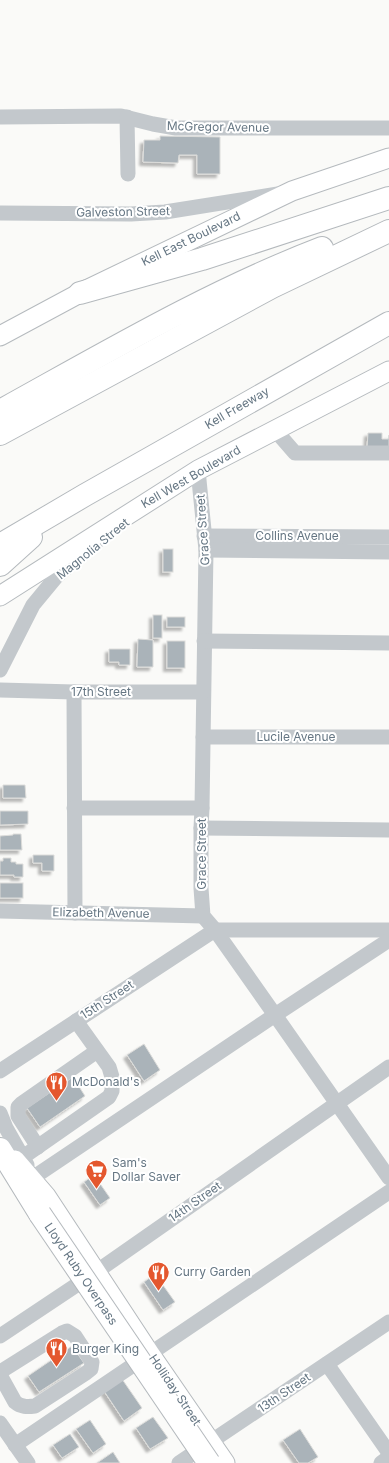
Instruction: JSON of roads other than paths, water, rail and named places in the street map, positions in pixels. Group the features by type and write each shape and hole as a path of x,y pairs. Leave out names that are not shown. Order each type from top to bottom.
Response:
{"highway":[{"path":"80,293 202,259 389,198"},
{"path":"0,434 270,279 389,223"},
{"path":"0,411 171,317 270,279 389,230"},
{"name":"Kell Freeway","path":"85,495 389,323"},
{"path":"0,545 85,495"},
{"path":"0,566 36,532 85,495"},
{"path":"0,1149 43,1205"},
{"name":"Lloyd Ruby Overpass","path":"0,1170 43,1205 210,1452"}],"main road":[{"name":"Kell East Boulevard","path":"0,336 80,293 292,191 389,158"},
{"name":"Kell West Boulevard","path":"0,596 198,470 389,371"},
{"name":"Holliday Street","path":"0,1143 43,1205 96,1272 150,1354 210,1452 225,1463"}],"street":[{"name":"McGregor Avenue","path":"0,117 127,117 152,124 176,128 389,128"},
{"path":"127,117 128,174"},
{"name":"Galveston Street","path":"0,213 131,214 164,212 292,191"},
{"path":"275,430 295,453 389,453"},
{"name":"Grace Street","path":"198,470 205,543 201,828 201,888 203,916"},
{"name":"Magnolia Street","path":"0,670 33,605 57,576 97,542 198,470"},
{"name":"Collins Avenue","path":"205,543 389,537"},
{"name":"Collins Avenue","path":"205,543 389,552"},
{"path":"204,642 389,644"},
{"name":"17th Street","path":"0,690 74,692 203,692"},
{"path":"74,692 75,913"},
{"name":"Lucile Avenue","path":"202,737 389,737"},
{"path":"74,808 202,808"},
{"path":"201,828 389,830"},
{"name":"Elizabeth Avenue","path":"0,911 203,916"},
{"path":"203,916 215,930 389,1178"},
{"path":"215,930 389,930"},
{"name":"15th Street","path":"0,1071 215,930"},
{"path":"34,1177 389,940"},
{"path":"23,1157 109,1097 111,1094 112,1077 109,1067 76,1021"},
{"path":"38,1147 18,1116 18,1107 97,1051"},
{"name":"14th Street","path":"0,1336 96,1272 389,1067"},
{"path":"0,1113 6,1128 34,1177 43,1205"},
{"path":"15,1445 389,1192"},
{"name":"13th Street","path":"178,1463 210,1452 327,1364 389,1322"},
{"path":"0,1372 67,1331 75,1336 92,1362 91,1369 86,1373 35,1406 26,1407 15,1402 0,1375"},
{"path":"327,1364 389,1453"},
{"path":"0,1423 28,1463"},
{"path":"380,1463 389,1457"}],"place":[{"name":"McDonald's","path":"56,1102"},
{"name":"Sam's Dollar Saver","path":"97,1190"},
{"name":"Curry Garden","path":"159,1292"},
{"name":"Burger King","path":"56,1368"}]}
